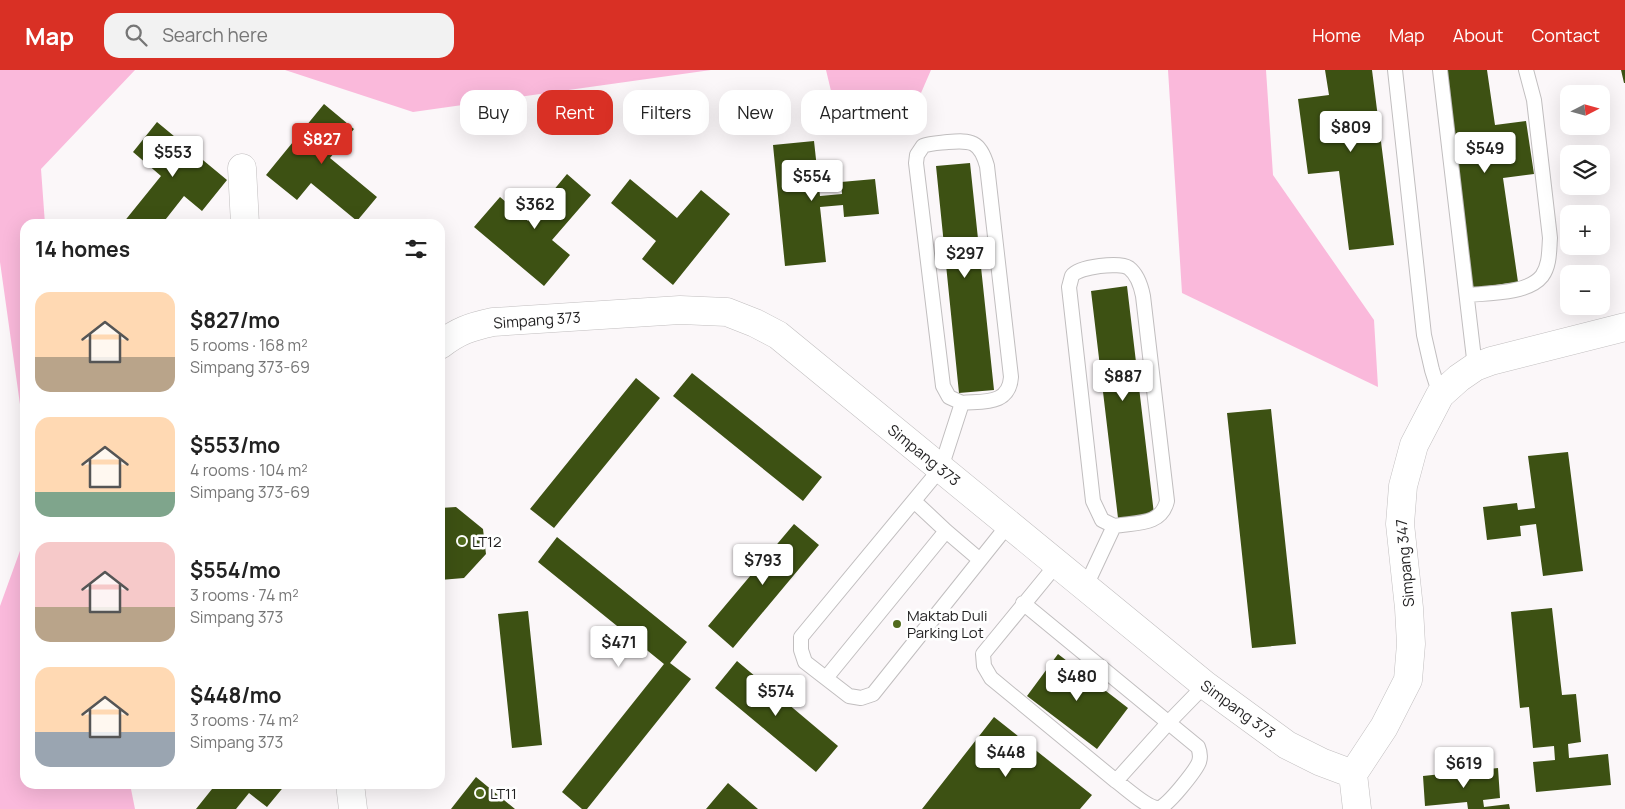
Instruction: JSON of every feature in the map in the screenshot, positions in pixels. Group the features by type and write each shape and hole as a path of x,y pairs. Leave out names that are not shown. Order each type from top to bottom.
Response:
{"street":[{"path":"242,168 245,219"},
{"name":"Simpang 373","path":"445,341 468,327 493,322 680,310 726,312 755,323 778,335 1205,686 1287,745 1321,762 1353,774"},
{"name":"Simpang 347","path":"1353,774 1384,727 1408,680 1411,644 1400,524 1403,486 1414,445 1440,396 1459,378 1475,367 1491,361 1625,327"},
{"path":"1353,774 1357,809"},
{"path":"351,789 353,809"}],"lane":[{"path":"1395,70 1424,335 1440,396"},
{"path":"1440,70 1475,367"},
{"path":"1467,295 1523,288 1533,284 1542,276 1550,256 1550,238 1534,100 1526,70"},
{"path":"966,140 978,146 987,166 1011,377 1008,391 999,399 962,403 949,397 942,386 916,163 917,155 923,146 966,140"},
{"path":"1123,266 1129,268 1135,274 1140,283 1143,296 1167,500 1161,514 1155,520 1114,526 1102,520 1094,500 1069,287 1072,276 1081,270 1092,267 1123,266"},
{"path":"962,403 941,468 801,637 801,650 805,662 850,696 862,698 873,694 1008,524"},
{"path":"914,501 946,532 980,560"},
{"path":"1085,588 1114,526"},
{"path":"826,678 946,532"},
{"path":"1023,603 1198,747 1200,757 1195,769 1167,804 1160,808 1151,807 1116,781 991,678 984,666 983,654 1023,603 1056,565"},
{"path":"1116,781 1169,722 1205,686"}],"shaded area":[{"path":"0,70 135,70 41,169 45,219 20,219 20,404 0,262"},
{"path":"285,70 711,70 569,90 537,90 537,95 527,96 527,90 460,90 460,105 413,112"},
{"path":"826,70 931,70 922,90 831,90"},
{"path":"1168,70 1266,70 1273,175 1374,320 1378,387 1182,293"},
{"path":"20,551 20,789 131,789 135,809 0,809 0,606"}],"building":[{"path":"1325,70 1372,70 1394,245 1349,250 1339,171 1308,174 1298,99 1329,95"},
{"path":"1442,70 1487,70 1495,125 1526,121 1534,174 1503,178 1518,282 1473,288"},
{"path":"1621,70 1625,70 1625,83 1624,83"},
{"path":"324,104 354,129 330,158 377,197 359,219 355,219 311,183 297,200 266,175"},
{"path":"157,122 227,180 202,211 184,196 166,219 126,219 161,176 133,152"},
{"path":"814,141 820,196 842,194 841,182 875,179 879,214 844,217 843,205 820,207 826,262 785,266 773,145"},
{"path":"970,163 994,390 959,393 936,166"},
{"path":"567,174 591,195 552,240 570,255 544,286 474,227 500,197 528,221"},
{"path":"630,179 677,218 701,190 730,214 673,285 642,259 656,241 611,203"},
{"path":"1127,286 1154,514 1118,518 1091,291"},
{"path":"692,373 822,477 803,501 673,396"},
{"path":"636,378 660,398 554,528 530,509"},
{"path":"1271,409 1296,644 1252,648 1227,413"},
{"path":"1568,452 1583,571 1543,576 1536,524 1520,526 1521,536 1487,540 1483,507 1517,503 1518,510 1535,508 1528,456"},
{"name":"LT12","path":"456,507 483,529 486,554 464,578 445,580 445,508"},
{"path":"794,524 819,545 733,648 708,626"},
{"path":"557,537 687,642 670,663 691,679 587,809 582,809 562,792 664,664 538,562"},
{"path":"1552,608 1562,695 1576,694 1581,742 1568,744 1569,758 1608,754 1611,785 1536,792 1533,762 1555,760 1554,746 1533,748 1529,707 1520,708 1511,612"},
{"path":"528,611 542,745 512,748 498,614"},
{"path":"1058,654 1128,708 1097,749 1027,696"},
{"path":"737,661 838,746 816,772 715,688"},
{"path":"994,717 1092,795 1080,809 922,809"},
{"path":"1498,768 1500,798 1483,800 1484,807 1509,804 1510,809 1468,809 1467,802 1425,806 1423,776"},
{"name":"LT11","path":"476,777 515,809 451,809"},
{"path":"728,783 758,809 706,809"},
{"path":"212,789 282,789 267,807 249,793 236,809 196,809"}],"place":[{"name":"LT12","path":"462,541"},
{"name":"Maktab Duli Parking Lot","path":"897,624"},
{"name":"LT11","path":"480,793"}]}
